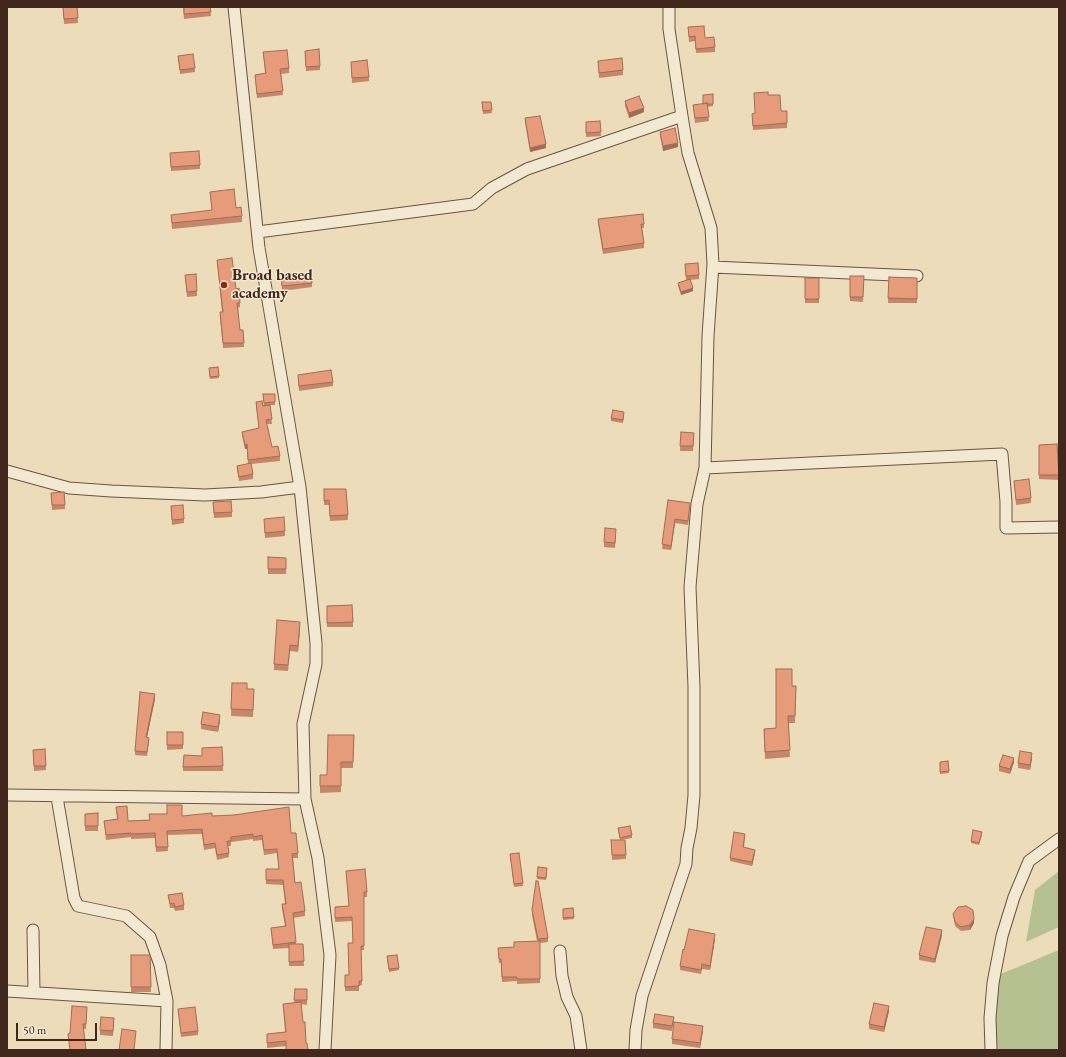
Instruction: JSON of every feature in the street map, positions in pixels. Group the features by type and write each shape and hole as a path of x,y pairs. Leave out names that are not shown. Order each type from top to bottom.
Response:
{"street":[{"path":"234,7 258,232 300,486 317,652 304,724 305,799 319,865 330,955 325,1050"},
{"path":"635,1050 636,1030 642,996 686,864 687,848 691,828 694,795 694,688 690,587 697,504 706,468 708,336 713,267 710,228 688,153 669,29 669,7"},
{"path":"258,232 473,204 492,188 527,169 682,116"},
{"path":"713,267 917,276"},
{"path":"706,468 1002,454 1006,502 1006,528 1059,528"},
{"path":"7,471 69,488 111,491 205,495 261,492 300,486"},
{"path":"7,795 58,797 305,799"},
{"path":"58,797 74,898 78,906 126,916 150,937 160,965 167,1001 166,1050"},
{"path":"991,1050 990,1018 993,982 1002,936 1014,897 1029,861 1059,839"},
{"path":"33,930 34,992"},
{"path":"560,951 562,976 567,997 576,1016 581,1050"},
{"path":"7,991 167,1001"}],"green space":[{"path":"1059,871 1059,927 1026,942 1035,890"},
{"path":"1059,950 1059,1050 994,1050 996,976"}],"building":[{"path":"63,7 77,7 78,18 64,19"},
{"path":"184,7 210,7 211,12 184,14"},
{"path":"704,26 705,38 714,37 715,47 696,49 695,36 689,37 688,27"},
{"path":"319,49 320,66 306,67 305,51"},
{"path":"287,50 289,68 280,69 283,91 257,94 255,75 266,73 263,52"},
{"path":"193,54 195,68 180,70 178,56"},
{"path":"622,58 623,70 599,73 598,61"},
{"path":"367,60 369,77 352,78 351,62"},
{"path":"768,92 768,95 780,95 781,111 787,111 787,123 753,126 752,114 755,113 754,93"},
{"path":"713,94 713,104 703,104 703,95"},
{"path":"639,96 644,108 629,113 625,101"},
{"path":"482,102 491,102 492,110 483,111"},
{"path":"707,103 709,117 695,118 693,105"},
{"path":"540,116 546,144 530,148 525,118"},
{"path":"600,121 601,132 586,133 586,122"},
{"path":"675,128 678,143 663,146 660,132"},
{"path":"199,151 200,165 171,167 170,153"},
{"path":"234,189 236,208 241,207 242,216 172,223 171,215 212,210 210,192"},
{"path":"643,214 644,224 641,224 644,243 603,249 598,219"},
{"path":"232,258 236,289 239,288 240,303 237,303 240,330 243,330 244,343 223,343 220,312 223,312 217,260"},
{"path":"698,263 699,275 686,276 685,264"},
{"path":"311,273 312,283 282,286 281,276"},
{"path":"196,274 197,291 187,292 185,275"},
{"path":"850,276 864,276 863,297 850,297"},
{"path":"889,277 917,278 917,299 888,298"},
{"path":"805,278 819,278 819,299 805,299"},
{"path":"690,279 693,288 681,292 678,283"},
{"path":"218,367 219,376 210,377 209,368"},
{"path":"331,370 333,382 299,386 298,375"},
{"path":"263,394 275,394 275,402 264,403"},
{"path":"262,401 263,406 270,405 272,419 266,420 272,447 278,446 280,456 248,460 247,444 245,445 242,432 259,428 256,402"},
{"path":"613,410 624,412 623,420 611,418"},
{"path":"681,432 694,433 693,446 680,446"},
{"path":"1057,444 1059,475 1039,475 1039,445"},
{"path":"251,463 253,474 239,477 237,466"},
{"path":"1029,479 1031,498 1016,500 1014,481"},
{"path":"324,489 346,489 348,515 330,516 329,500 324,501"},
{"path":"64,492 65,505 52,505 51,493"},
{"path":"668,500 690,503 688,521 675,519 671,546 662,544"},
{"path":"231,501 232,512 214,513 213,502"},
{"path":"183,505 184,519 172,520 171,506"},
{"path":"284,517 285,531 265,533 264,519"},
{"path":"605,528 616,529 615,543 604,542"},
{"path":"268,557 286,558 286,569 268,569"},
{"path":"352,605 353,622 327,623 327,606"},
{"path":"277,620 300,622 298,646 290,645 288,665 274,664"},
{"path":"776,669 792,669 792,686 796,686 795,716 788,716 790,750 765,752 764,729 776,728"},
{"path":"232,683 247,683 247,689 254,689 253,710 231,709"},
{"path":"140,692 155,694 146,737 149,738 147,752 135,751"},
{"path":"203,712 220,715 218,727 201,724"},
{"path":"167,732 183,732 183,745 167,745"},
{"path":"328,735 354,735 353,762 341,762 341,786 320,786 320,775 327,775"},
{"path":"222,747 223,766 183,767 184,755 202,756 202,748"},
{"path":"45,749 46,766 34,766 33,750"},
{"path":"1020,751 1032,753 1030,765 1018,763"},
{"path":"1003,755 1014,758 1010,769 999,766"},
{"path":"948,761 949,771 940,772 940,762"},
{"path":"167,805 182,805 182,816 212,813 212,816 234,815 289,807 291,833 296,833 298,853 292,854 295,883 301,882 305,911 293,913 296,942 273,945 271,928 286,926 282,904 286,904 283,880 266,880 266,869 279,869 277,849 264,850 262,835 253,837 253,834 231,837 231,841 227,841 229,853 217,855 215,843 204,845 202,829 167,831 168,847 156,847 155,833 106,835 104,821 118,819 116,807 127,806 128,821 150,820 149,814 167,814"},
{"path":"98,813 98,826 85,826 85,814"},
{"path":"630,826 632,835 620,838 618,828"},
{"path":"973,830 982,832 979,843 971,841"},
{"path":"734,832 745,834 743,847 755,850 752,862 730,858"},
{"path":"611,840 625,840 626,855 612,855"},
{"path":"519,853 523,883 514,884 510,854"},
{"path":"538,867 547,868 546,878 537,877"},
{"path":"365,869 367,892 364,892 364,946 361,946 362,981 359,981 359,986 345,987 345,975 349,975 348,943 353,943 352,917 335,918 335,907 349,906 346,871"},
{"path":"536,881 538,881 548,938 538,939 532,910"},
{"path":"182,893 184,905 175,907 174,903 170,904 168,895"},
{"path":"966,906 973,910 974,919 970,925 961,927 955,922 953,914 958,907"},
{"path":"573,908 574,917 563,918 563,909"},
{"path":"926,927 942,930 935,959 919,955"},
{"path":"689,929 715,934 710,966 702,964 701,970 680,966"},
{"path":"540,941 540,979 517,979 517,977 502,977 501,959 499,959 498,948 514,947 514,942"},
{"path":"289,944 303,944 304,961 289,962"},
{"path":"131,955 150,955 151,987 131,987"},
{"path":"397,955 399,968 389,969 387,956"},
{"path":"295,989 307,989 307,1000 294,1000"},
{"path":"301,1002 308,1050 286,1050 286,1041 267,1043 267,1034 286,1032 283,1004"},
{"path":"874,1003 889,1006 884,1027 869,1024"},
{"path":"72,1006 87,1007 86,1024 83,1024 86,1050 70,1050 68,1034 70,1033"},
{"path":"195,1007 198,1031 181,1033 178,1009"},
{"path":"655,1014 674,1017 672,1026 653,1023"},
{"path":"101,1017 114,1018 113,1031 100,1030"},
{"path":"674,1022 703,1026 700,1043 672,1039"},
{"path":"122,1029 136,1031 134,1050 119,1050"}],"place":[{"name":"Broad based academy","path":"224,285"}]}
